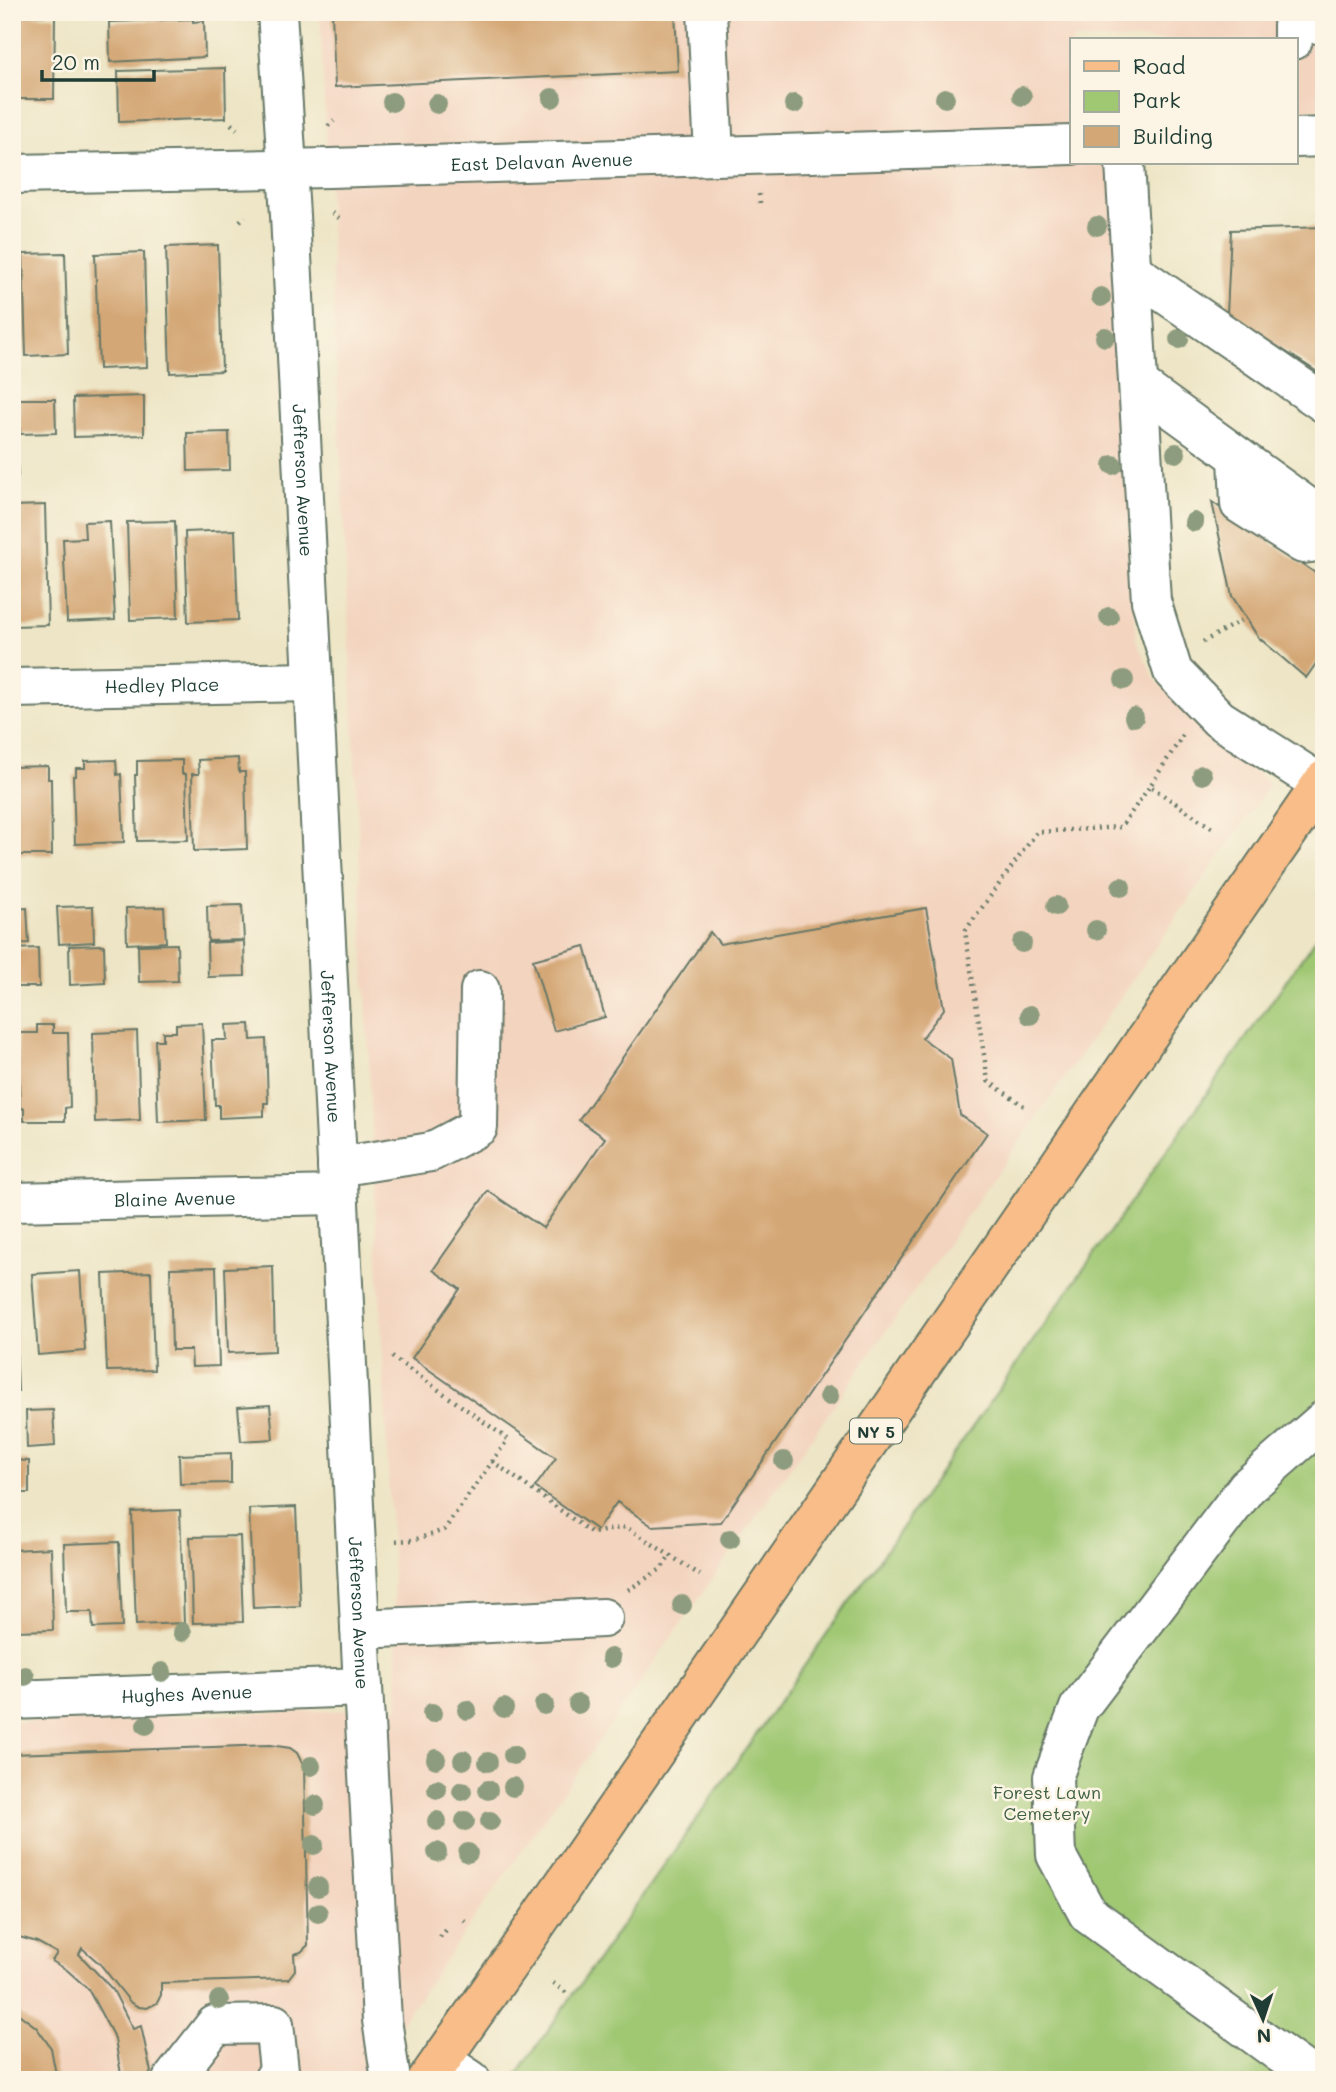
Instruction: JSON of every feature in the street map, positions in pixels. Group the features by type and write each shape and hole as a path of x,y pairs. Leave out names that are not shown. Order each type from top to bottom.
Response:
{"main road":[{"name":"NY 5","path":"446,2073 1322,782"}],"street":[{"name":"Jefferson Avenue","path":"277,12 363,1687 382,2020 391,2080"},
{"path":"707,12 714,155"},
{"path":"1293,38 1293,25 1324,23"},
{"path":"1298,138 1324,137"},
{"name":"East Delavan Avenue","path":"12,174 1070,145"},
{"path":"1125,164 1151,601 1170,663 1173,672 1219,719 1322,782"},
{"path":"1132,271 1324,404"},
{"path":"1139,385 1324,519"},
{"path":"1238,457 1240,504 1303,544 1324,541"},
{"name":"Hedley Place","path":"12,688 313,682"},
{"name":"Blaine Avenue","path":"12,1202 337,1181 431,1152 478,1127 480,990"},
{"path":"1317,2080 1088,1914 1056,1855 1053,1777 1079,1708 1247,1487 1324,1420"},
{"path":"360,1629 611,1606"},
{"name":"Hughes Avenue","path":"12,1700 363,1687"},
{"path":"172,2080 215,2025 274,2024 279,2070 273,2080"}],"path":[{"path":"328,126 334,121"},
{"path":"231,124 237,129"},
{"path":"759,193 760,203"},
{"path":"332,213 339,218"},
{"path":"240,221 244,216"},
{"path":"1170,663 1245,618"},
{"path":"1318,660 1324,664"},
{"path":"1024,1106 988,1082 965,931 1037,832 1121,827 1205,705"},
{"path":"1150,786 1215,830"},
{"path":"391,1541 414,1540 444,1530 508,1439 392,1357"},
{"path":"492,1461 592,1533 626,1527 700,1576"},
{"path":"611,1606 662,1569 670,1556"},
{"path":"440,1937 447,1929"},
{"path":"553,1983 568,1994"}],"shaded area":[{"path":"320,12 1324,12 1324,109 1298,110 1298,38 1070,38 1070,164 1113,164 1136,641 1156,681 1214,740 1270,784 361,2080 12,2080 12,1722 399,1708"}],"green space":[{"name":"Forest Lawn Cemetery","path":"1324,927 1324,2080 513,2080"}],"building":[{"path":"332,12 675,12 678,71 335,87"},
{"path":"12,15 55,16 54,99 12,99"},
{"path":"193,19 193,22 204,21 205,57 110,62 109,22"},
{"path":"225,68 226,118 119,122 118,71"},
{"path":"1324,227 1324,366 1319,373 1227,314 1231,230"},
{"path":"218,245 222,371 170,373 166,247"},
{"path":"144,252 147,367 99,369 95,254"},
{"path":"65,253 68,354 26,356 23,254"},
{"path":"12,347 15,347 16,380 12,380"},
{"path":"144,396 144,435 74,437 73,398"},
{"path":"19,399 55,399 56,433 20,434"},
{"path":"229,432 230,470 188,471 187,433"},
{"path":"12,439 16,439 18,476 12,476"},
{"path":"1212,502 1324,579 1324,652 1306,678 1258,637 1232,596"},
{"path":"45,505 48,625 12,626 12,506"},
{"path":"110,521 115,620 67,622 63,539 85,538 84,522"},
{"path":"175,521 178,618 130,620 127,522"},
{"path":"235,530 238,620 188,622 185,532"},
{"path":"238,758 239,772 245,772 247,849 194,851 192,774 199,774 198,760"},
{"path":"116,760 117,775 121,774 124,842 75,844 73,776 76,776 76,768 85,768 85,761"},
{"path":"182,760 182,774 186,774 188,840 137,841 137,761"},
{"path":"48,766 48,779 51,779 52,855 12,855 12,767"},
{"path":"242,905 244,940 208,941 207,906"},
{"path":"93,906 94,942 59,944 57,907"},
{"path":"164,907 166,942 127,944 126,908"},
{"path":"27,908 29,943 12,944 12,909"},
{"path":"926,908 944,1009 922,1038 951,1059 960,1115 987,1133 721,1522 652,1526 617,1502 597,1530 535,1487 556,1458 412,1358 460,1289 433,1270 488,1191 543,1228 605,1138 579,1120 710,932 720,944"},
{"path":"244,941 245,976 208,977 207,943"},
{"path":"177,944 178,981 139,982 138,945"},
{"path":"104,945 105,983 70,985 69,946"},
{"path":"585,946 605,1017 554,1031 533,960"},
{"path":"38,948 39,987 12,987 12,949"},
{"path":"202,1023 206,1120 158,1122 155,1040 163,1040 163,1032 176,1032 176,1024"},
{"path":"250,1024 251,1040 266,1039 268,1103 264,1103 264,1116 219,1118 219,1105 215,1105 212,1040 227,1040 226,1025"},
{"path":"37,1025 53,1025 53,1033 68,1033 70,1107 65,1108 65,1121 24,1121 24,1108 20,1109 17,1033 37,1033"},
{"path":"137,1031 140,1120 95,1122 93,1033"},
{"path":"273,1266 275,1351 228,1353 225,1268"},
{"path":"216,1267 219,1366 192,1367 191,1350 172,1350 170,1268"},
{"path":"80,1271 85,1351 38,1355 32,1274"},
{"path":"151,1272 154,1370 107,1371 103,1274"},
{"path":"14,1298 18,1391 12,1391"},
{"path":"270,1405 273,1439 241,1441 238,1407"},
{"path":"53,1410 55,1446 27,1448 26,1411"},
{"path":"231,1453 231,1483 180,1484 179,1455"},
{"path":"12,1460 29,1461 29,1493 12,1493"},
{"path":"296,1507 300,1606 253,1608 249,1509"},
{"path":"180,1510 184,1623 136,1625 132,1512"},
{"path":"240,1536 243,1622 193,1623 190,1537"},
{"path":"119,1542 122,1627 93,1628 92,1612 66,1612 64,1544"},
{"path":"51,1548 53,1630 12,1631 12,1550"},
{"path":"270,1745 290,1748 297,1753 304,1767 308,1945 301,1952 294,1954 295,1970 288,1979 161,1983 161,1995 157,2003 147,2008 131,2003 100,1964 82,1948 79,1954 113,1990 133,2029 141,2026 151,2072 144,2080 122,2080 115,2039 88,1989 67,1970 52,1961 57,1953 37,1942 12,1935 12,1754"},
{"path":"12,2009 36,2027 51,2048 57,2080 12,2080"}]}
